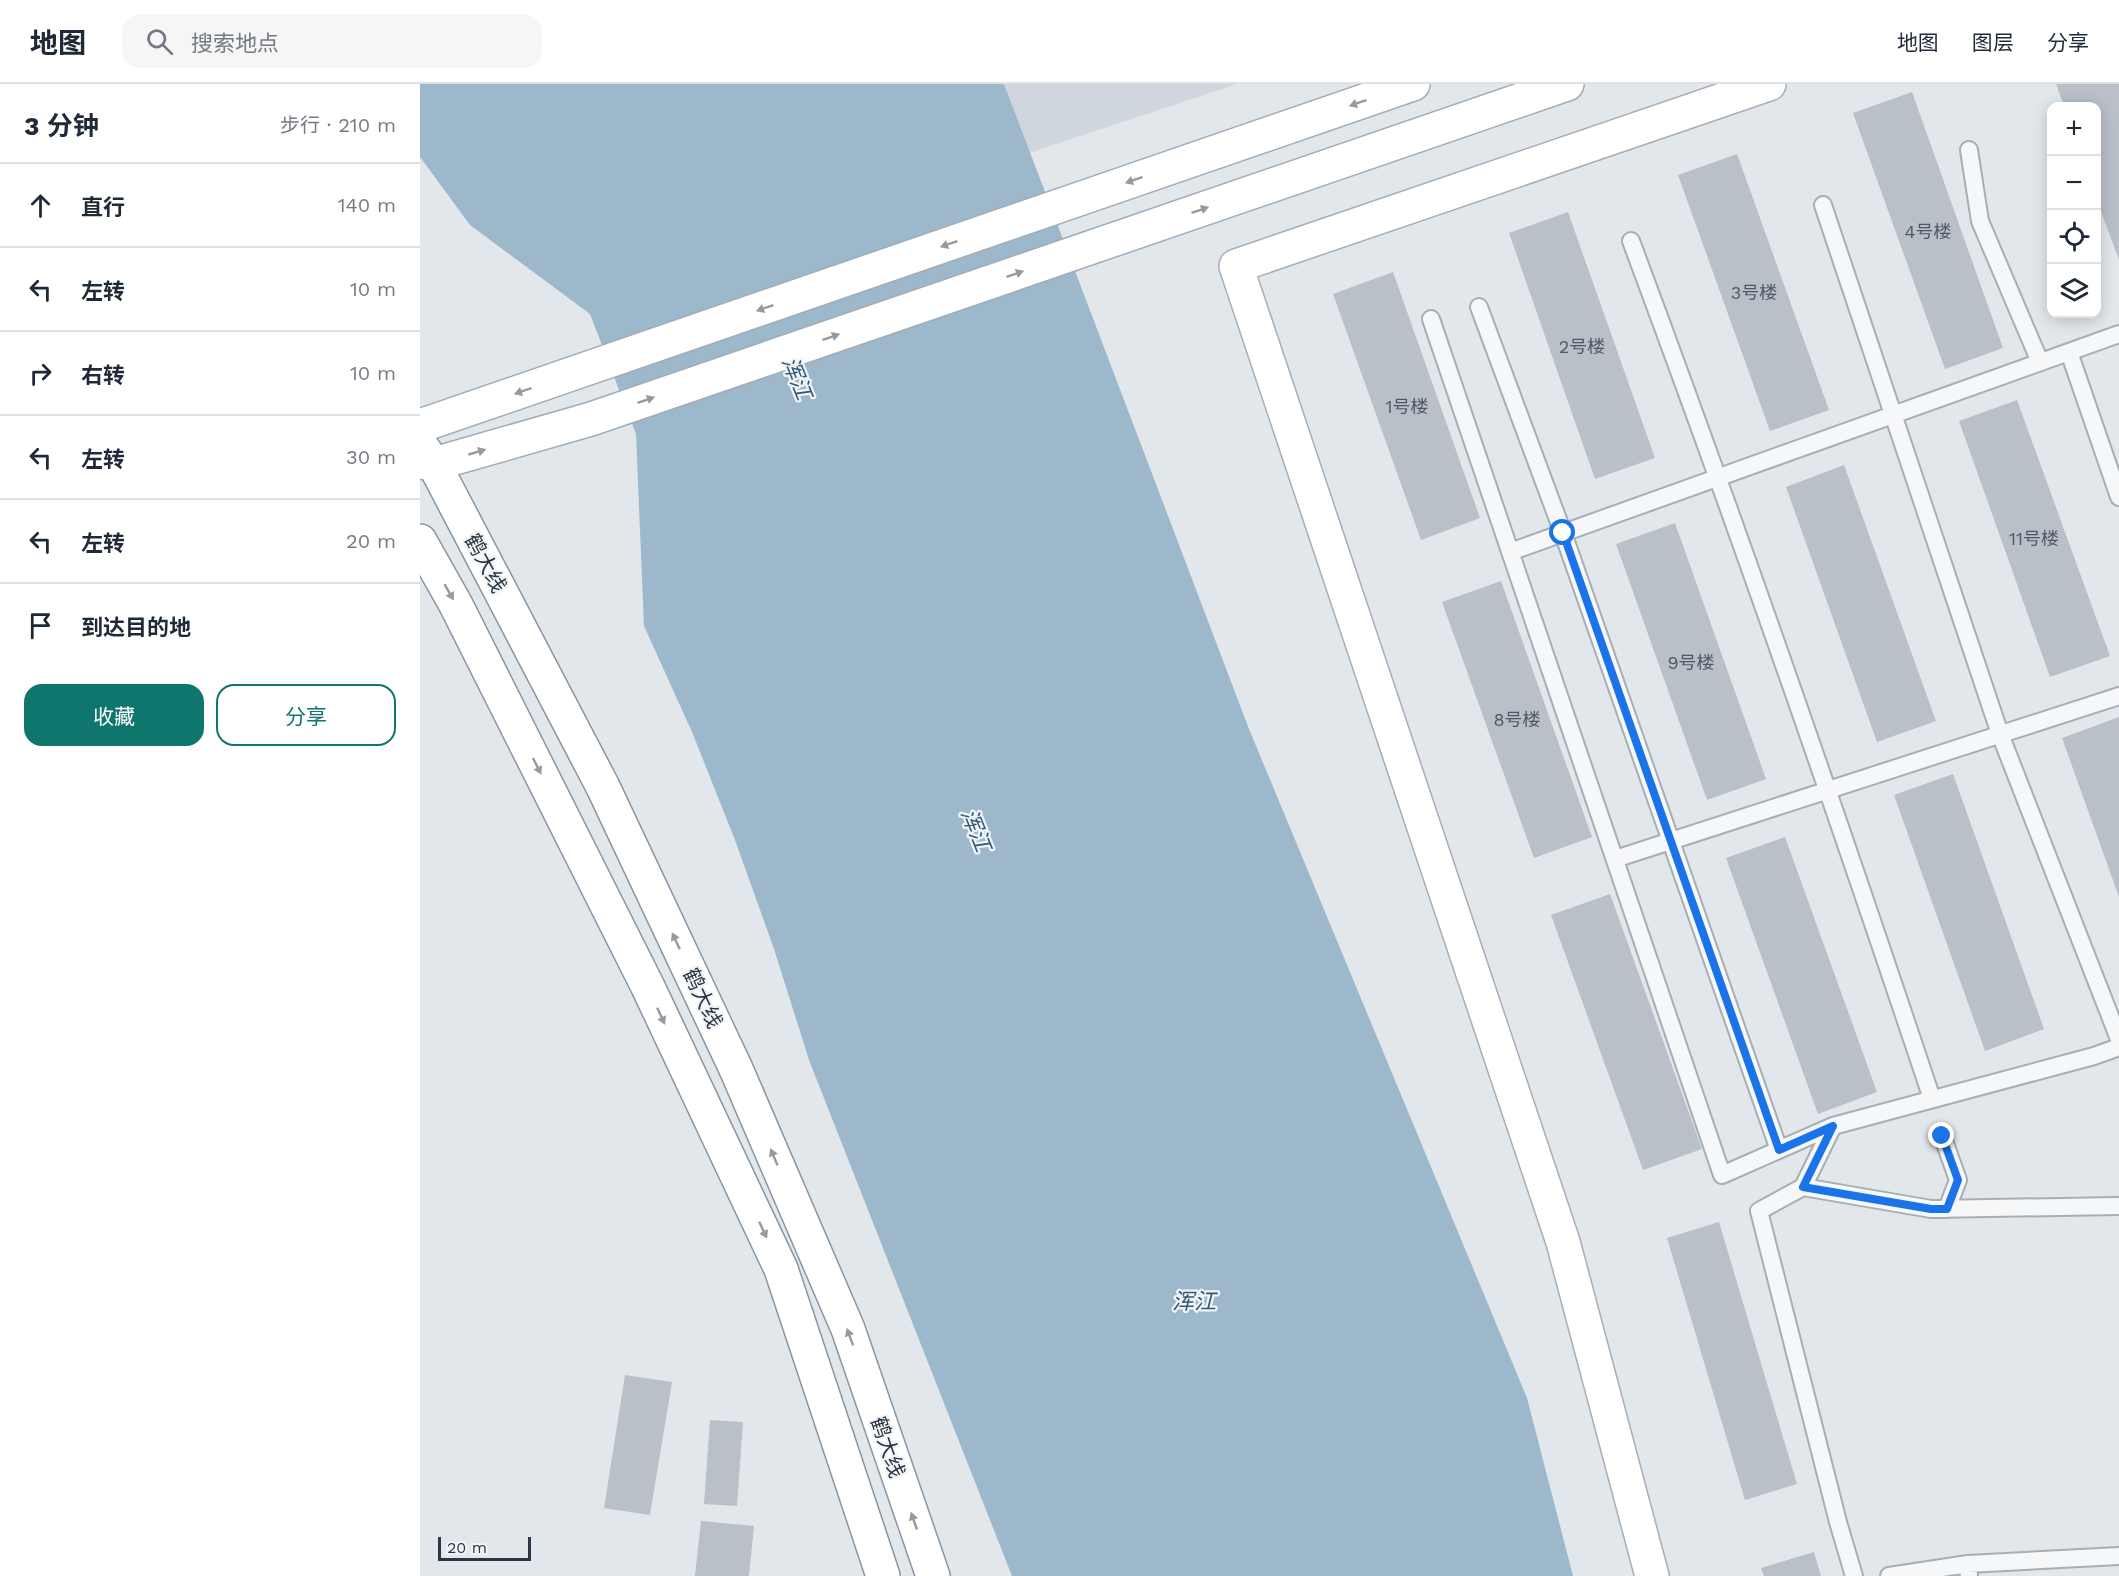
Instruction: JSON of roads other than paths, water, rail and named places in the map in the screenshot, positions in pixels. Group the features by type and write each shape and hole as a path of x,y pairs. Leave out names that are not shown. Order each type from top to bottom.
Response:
{"main road":[{"path":"420,426 1413,84"},
{"path":"425,457 591,420 1567,84"},
{"path":"1652,1576 1563,1242 1494,1042 1236,266 1769,84"},
{"name":"鹤大线","path":"425,457 603,787 736,1069 848,1329 933,1576"},
{"path":"420,541 456,605 642,976 781,1269 883,1576"}],"lane":[{"path":"1970,150 1980,221 2040,362"},
{"path":"1823,205 2000,734 2119,1039"},
{"path":"1631,241 1719,477 1829,790 1932,1100"},
{"path":"1479,307 1563,533 1779,1150"},
{"path":"1431,319 1722,1175 1833,1126 2094,1056 2119,1047"},
{"path":"1510,552 2119,334"},
{"path":"2069,352 2119,497"},
{"path":"1615,859 2119,696"},
{"path":"1833,1126 1803,1187 1759,1211 1838,1522 1854,1576"},
{"path":"1942,1136 1958,1180 1947,1209"},
{"path":"1803,1187 1931,1209 2119,1206"},
{"path":"1889,1576 2119,1556"}],"water":[{"name":"浑江","path":"420,84 1004,84 1249,729 1527,1398 1573,1576 1012,1576 809,1060 774,949 735,840 692,732 644,626 636,434 590,314 470,225 420,157"}]}
